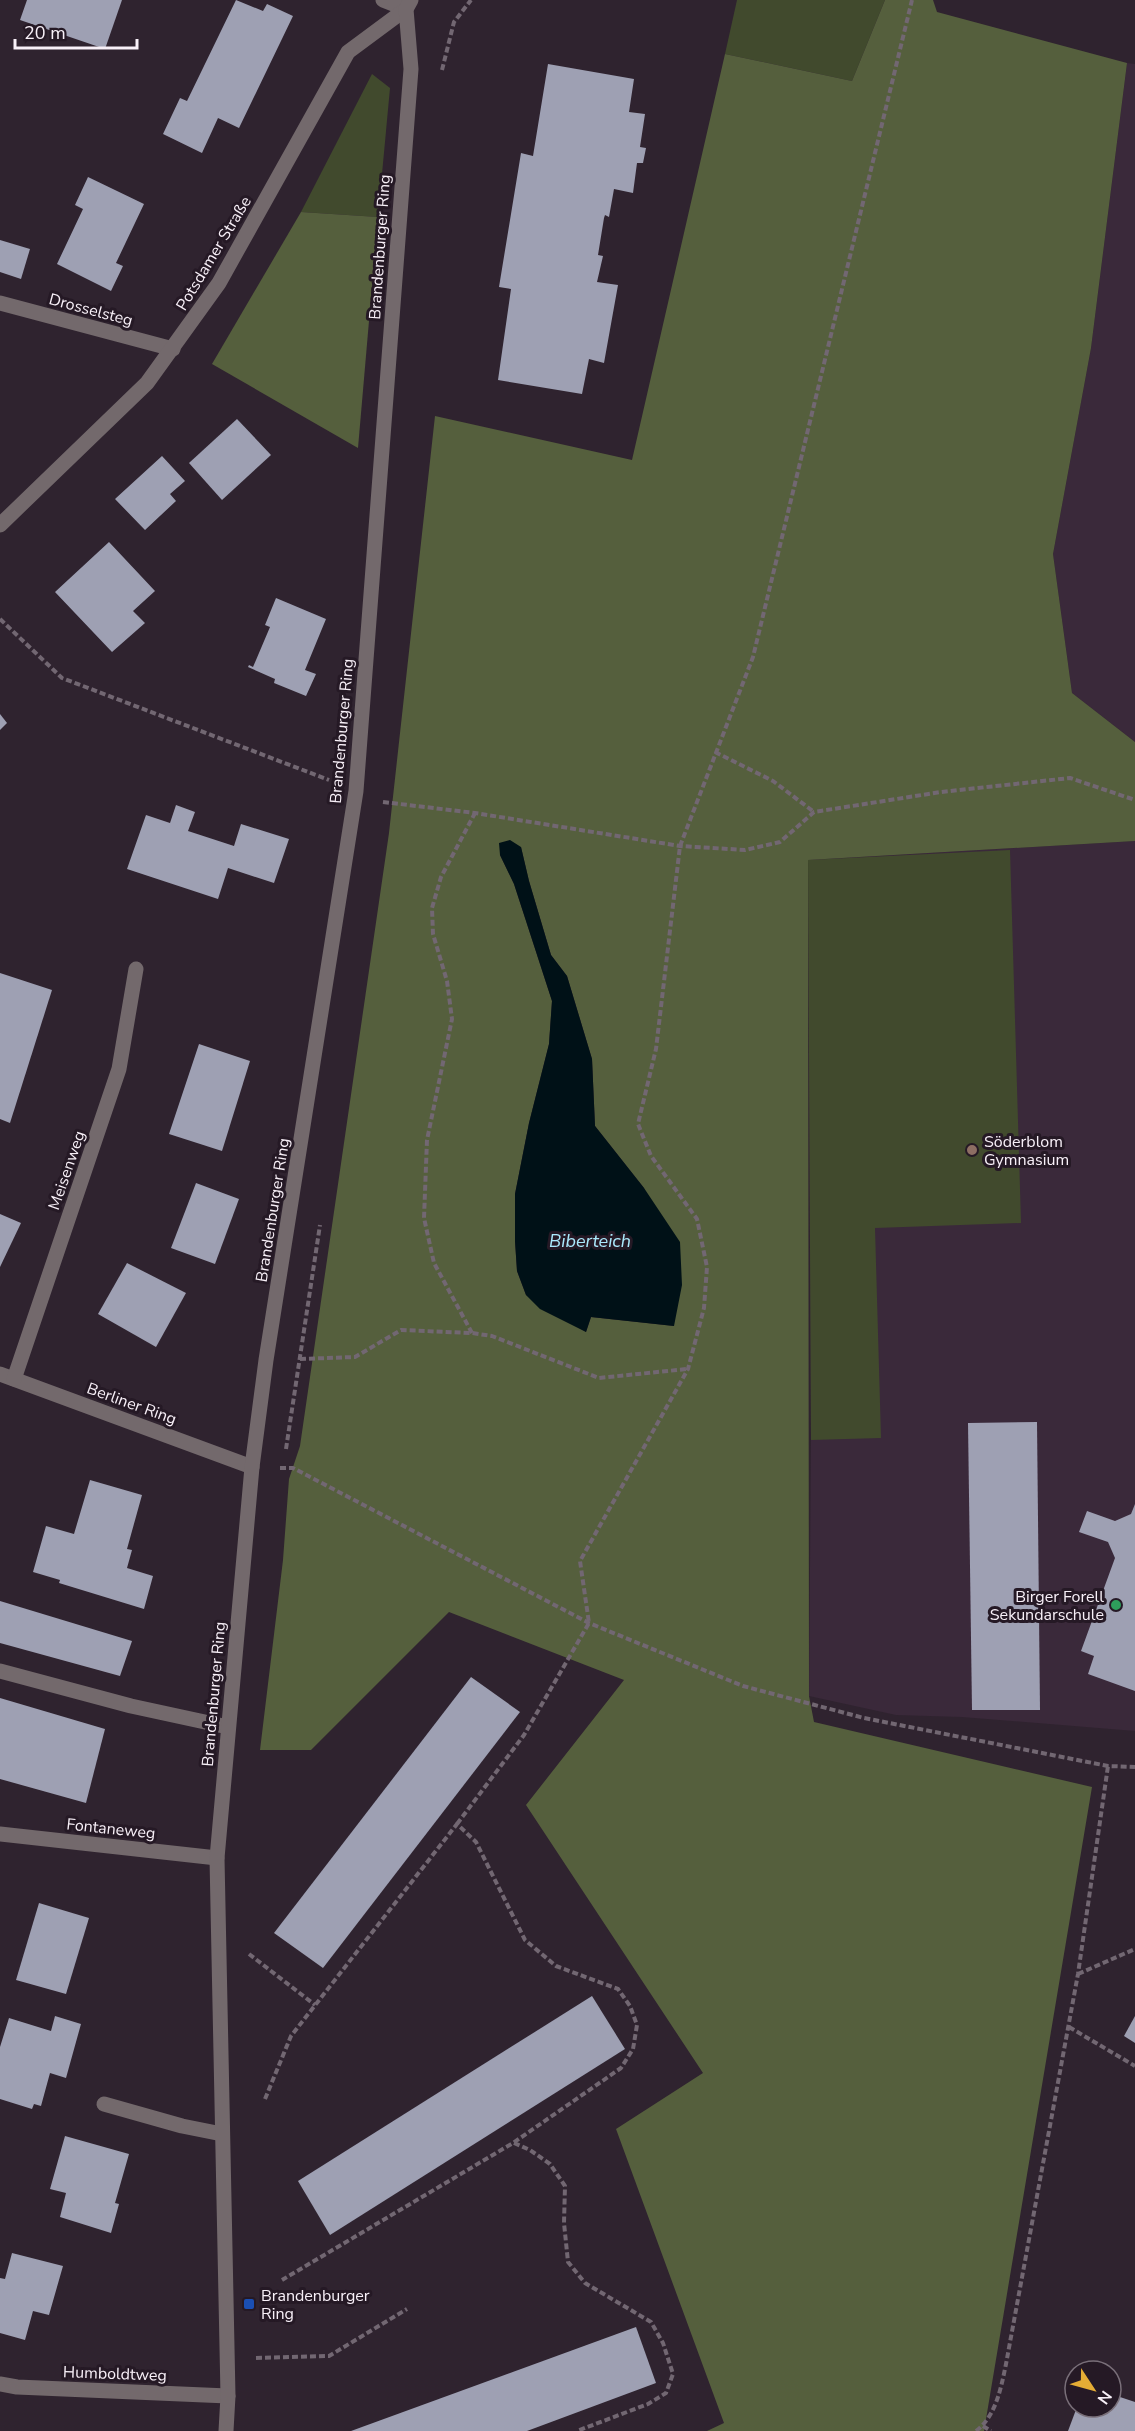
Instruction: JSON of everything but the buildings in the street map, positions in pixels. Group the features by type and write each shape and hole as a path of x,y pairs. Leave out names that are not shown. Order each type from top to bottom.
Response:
{"street":[{"path":"383,0 409,4"},
{"name":"Potsdamer Straße","path":"0,525 147,383 173,350 219,283 348,52 409,4"},
{"name":"Brandenburger Ring","path":"226,2431 228,2396 217,1858 252,1467 266,1360 356,791 411,69 409,4"},
{"name":"Drosselsteg","path":"0,303 173,350"},
{"name":"Meisenweg","path":"7,1376 119,1069 135,969"},
{"name":"Berliner Ring","path":"7,1376 252,1467"},
{"path":"0,1671 131,1706 228,1727"},
{"name":"Fontaneweg","path":"0,1834 217,1858"},
{"path":"104,2104 182,2126 222,2134"},
{"name":"Humboldtweg","path":"0,2384 17,2387 228,2396"}],"path":[{"path":"265,2099 291,2036 524,1735 589,1623 580,1561 688,1369 704,1308 707,1267 697,1219 651,1156 638,1124 656,1049 680,846 753,657 912,0"},
{"path":"0,619 62,678 380,801 475,813 680,846 745,850 780,842 814,812 941,792 1070,778 1135,800"},
{"path":"715,752 773,782 814,812"},
{"path":"472,1333 434,1263 424,1218 427,1140 452,1019 447,981 433,934 432,908 441,877 475,813"},
{"path":"266,1360 355,1357 401,1330 492,1336 599,1378 688,1369"},
{"path":"252,1467 293,1468 589,1623 743,1686 864,1718 1108,1766 1135,1767"},
{"path":"976,2431 983,2426 999,2397 1078,1974 1108,1766"},
{"path":"282,2280 513,2143 621,2068 633,2049 637,2025 630,2006 618,1989 556,1966 525,1940 476,1842 457,1824"},
{"path":"1078,1974 1135,1949"},
{"path":"243,1950 315,2005"},
{"path":"1068,2027 1135,2066"},
{"path":"513,2143 530,2150 550,2164 566,2186 564,2223 568,2262 585,2283 651,2322 663,2343 673,2374 666,2393 648,2404 577,2431"},
{"path":"227,2358 283,2359 328,2356 407,2309"},
{"path":"983,2426 991,2431"}],"shaded area":[{"path":"1127,63 1135,64 1135,742 1072,693 1053,554 1091,348"},
{"name":"Söderblom Gymnasium","path":"1135,841 1135,1731 962,1717 896,1715 809,1696 811,1440 808,860"}],"green space":[{"path":"737,0 885,0 852,81 725,54"},
{"path":"885,0 933,0 937,12 1127,63 1091,348 1053,554 1072,693 1135,742 1135,841 808,860 809,1696 814,1722 1092,1787 984,2431 707,2431 724,2423 616,2129 703,2073 526,1805 624,1680 449,1612 311,1750 260,1750 283,1560 289,1479 300,1446 389,833 435,416 632,460 725,54 852,81","holes":["521,847 551,955 567,976 592,1059 595,1126 644,1188 674,1326 591,1317 586,1332 526,1295 517,1271 515,1194 529,1123 549,1044 552,1001 514,884 500,855"]},
{"path":"372,74 390,88 378,217 301,212"},
{"path":"301,212 378,217 358,448 212,364"},
{"path":"1010,850 1021,1223 875,1228 881,1438 811,1440 808,860"}],"water":[{"name":"Biberteich","path":"510,840 521,847 551,955 567,976 592,1059 595,1126 644,1188 680,1242 682,1285 674,1326 591,1317 586,1332 540,1309 526,1295 517,1271 515,1194 529,1123 549,1044 552,1001 514,884 500,855 499,843"}],"place":[{"name":"Söderblom Gymnasium","path":"972,1150"},
{"name":"Birger Forell Sekundarschule","path":"1116,1605"},
{"name":"Brandenburger Ring","path":"249,2304"}]}
